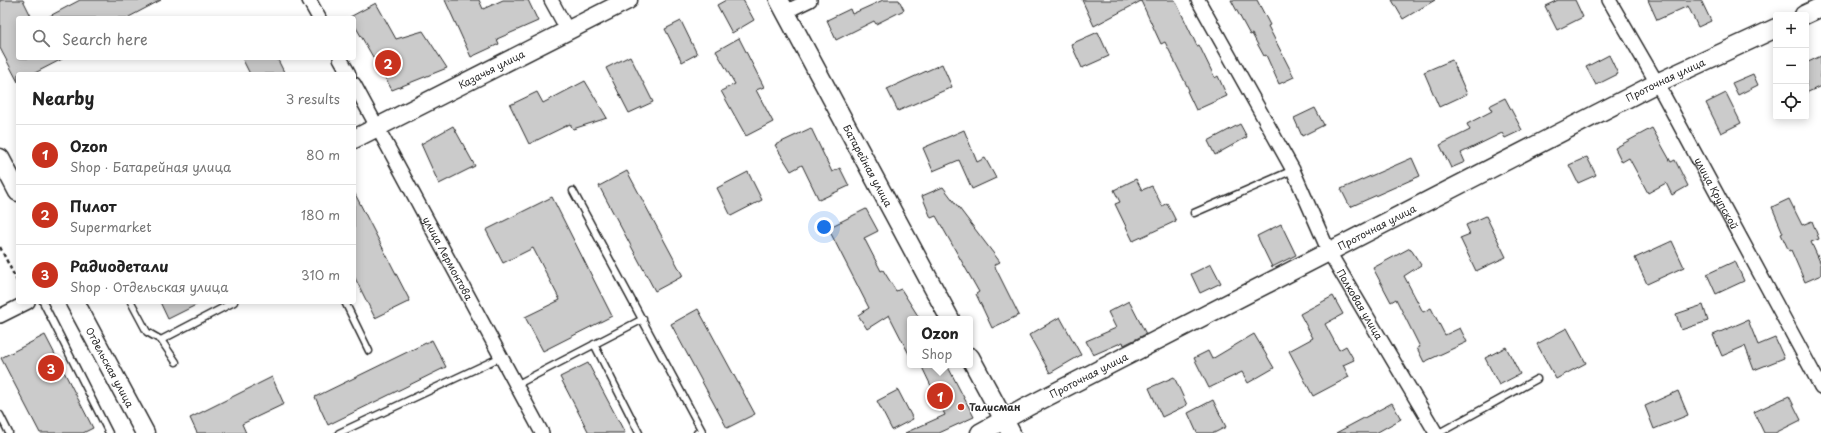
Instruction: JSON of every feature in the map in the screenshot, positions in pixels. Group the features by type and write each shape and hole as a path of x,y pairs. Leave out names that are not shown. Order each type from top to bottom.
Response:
{"street":[{"path":"309,0 318,16"},
{"path":"551,0 568,31"},
{"name":"Казачья улица","path":"356,138 628,0"},
{"name":"Батарейная улица","path":"810,0 782,6 948,316"},
{"name":"Полковая улица","path":"1198,0 1293,170 1329,252 1436,433"},
{"name":"улица Крупской","path":"1609,0 1657,83 1821,387"},
{"path":"1809,13 1821,7"},
{"name":"Проточная улица","path":"980,433 1007,426 1329,252 1657,83 1773,29"},
{"path":"341,60 348,72"},
{"name":"улица Лермонтова","path":"356,88 542,433"},
{"path":"0,158 16,188"},
{"path":"0,316 24,304"},
{"name":"Отдельская улица","path":"76,304 145,433"},
{"path":"973,363 1007,426"}],"lane":[{"path":"1194,213 1293,170"},
{"path":"573,191 702,431 697,433"},
{"path":"44,304 109,433"},
{"path":"132,304 147,332 161,340 176,362"},
{"path":"161,340 230,304"},
{"path":"346,304 369,350"},
{"path":"516,385 642,319"},
{"path":"594,344 639,433"},
{"path":"339,433 501,357"},
{"path":"1439,433 1537,379"},
{"path":"0,415 9,433"}],"path":[{"path":"0,247 16,279"}],"building":[{"path":"0,0 23,0 31,16 16,16 16,60 60,60 37,72 16,72 16,78 0,48"},
{"path":"80,0 161,0 131,16 50,16"},
{"path":"445,0 479,0 483,9 503,0 528,0 538,21 497,39 499,44 471,57"},
{"path":"726,0 743,0 754,20 732,33 717,5"},
{"path":"883,0 899,0 904,10 876,24 874,21 836,40 827,20 850,9 852,14"},
{"path":"1082,0 1175,0 1197,46 1199,45 1215,78 1218,76 1227,96 1196,110 1187,91 1189,90 1165,42 1161,44 1141,1 1094,26"},
{"path":"1231,0 1257,0 1270,25 1268,26 1294,77 1279,84 1266,55 1264,56 1252,34 1250,35"},
{"path":"1392,0 1435,0 1403,19"},
{"path":"1558,0 1575,0 1583,17 1557,30 1545,6"},
{"path":"1648,0 1701,0 1711,21 1698,27 1688,6 1657,20"},
{"path":"376,3 396,39 423,31 447,68 392,90 356,27 356,16 352,16"},
{"path":"681,21 697,54 682,62 665,29"},
{"path":"1098,32 1109,56 1082,68 1071,44"},
{"path":"739,38 764,87 756,90 773,122 746,136 721,91 735,84 716,51"},
{"path":"1609,55 1618,74 1596,85 1586,67"},
{"path":"630,56 653,102 629,113 606,68"},
{"path":"1821,56 1821,86 1809,92 1809,84 1809,62"},
{"path":"243,60 278,60 284,72 249,72"},
{"path":"1452,60 1467,94 1439,107 1424,72"},
{"path":"942,64 952,87 898,111 887,89"},
{"path":"1753,74 1758,85 1738,95 1732,83"},
{"path":"585,81 607,118 573,129 570,124 529,144 510,105 537,92 543,103"},
{"path":"1726,93 1741,123 1721,133 1706,103"},
{"path":"1505,98 1522,130 1505,138 1502,133 1461,153 1465,162 1451,168 1440,145 1470,130 1467,124 1492,111 1489,106"},
{"path":"1315,108 1324,125 1302,136 1294,118"},
{"path":"1240,124 1247,137 1215,155 1208,141"},
{"path":"453,126 475,166 439,184 421,144"},
{"path":"811,128 832,172 840,168 849,186 819,200 802,165 791,171 775,145"},
{"path":"1652,128 1671,162 1675,160 1688,186 1672,195 1666,183 1648,193 1629,158 1622,162 1615,148"},
{"path":"964,130 977,162 985,158 996,178 972,189 959,160 933,171 923,148"},
{"path":"1587,157 1596,175 1578,183 1569,165"},
{"path":"1412,158 1420,176 1350,207 1341,189"},
{"path":"627,171 683,276 655,291 599,186"},
{"path":"748,172 762,200 731,216 717,188"},
{"path":"1136,179 1142,190 1152,186 1162,206 1167,203 1176,221 1133,241 1115,204 1120,202 1114,190"},
{"path":"943,187 1000,262 994,265 1019,315 992,328 976,294 979,292 936,216 931,218 922,196"},
{"path":"356,196 410,301 375,318 356,280"},
{"path":"552,197 612,316 543,351 525,317 560,300 533,248 503,263 486,230"},
{"path":"1789,199 1802,225 1812,221 1819,239 1811,242 1821,264 1821,275 1805,282 1791,250 1789,251 1781,234 1783,233 1772,207"},
{"path":"866,209 878,231 864,238 881,271 883,270 896,291 901,289 918,316 907,316 907,350 889,315 867,329 858,315 869,308 828,228"},
{"path":"1486,216 1506,257 1476,271 1460,238 1470,234 1466,225"},
{"path":"1281,224 1296,255 1272,267 1257,236"},
{"path":"1672,241 1684,267 1647,284 1635,258"},
{"path":"1410,248 1421,265 1404,276 1423,312 1431,308 1445,335 1460,328 1467,342 1424,362 1417,348 1420,347 1396,299 1391,302 1373,268"},
{"path":"1735,261 1744,281 1716,294 1707,274"},
{"path":"1211,264 1221,283 1200,293 1191,274"},
{"path":"1333,296 1343,314 1325,324 1339,350 1346,346 1354,360 1343,365 1349,377 1313,396 1289,351 1313,338 1300,314"},
{"path":"1129,301 1146,334 1124,345 1123,342 1093,355 1086,341 1116,328 1108,312"},
{"path":"161,304 198,304 168,319"},
{"path":"1703,305 1708,321 1681,330 1676,314"},
{"path":"698,309 755,414 727,428 671,324"},
{"path":"1060,317 1081,355 1050,373 1029,335"},
{"path":"1748,320 1758,345 1775,338 1784,358 1754,370 1745,346 1722,356 1713,335"},
{"path":"1567,328 1586,363 1556,379 1537,344"},
{"path":"1254,334 1274,368 1248,383 1242,372 1209,388 1194,358 1208,351 1212,359"},
{"path":"45,335 93,428 83,433 40,433 1,358"},
{"path":"432,340 446,367 328,425 315,397"},
{"path":"1506,347 1520,374 1499,385 1485,358"},
{"path":"588,363 625,433 589,433 560,377"},
{"path":"922,368 949,368 974,417 939,433 905,433 945,415"},
{"path":"272,377 284,404 242,424 246,433 197,433 190,418"},
{"path":"1174,377 1187,405 1162,417 1149,388"},
{"path":"898,390 913,419 892,430 877,401"},
{"path":"1678,391 1688,415 1654,429 1645,406"},
{"path":"1789,396 1801,420 1775,433 1764,433 1754,412"},
{"path":"1213,400 1226,427 1214,433 1197,433 1188,413"},
{"path":"1392,403 1401,419 1376,433 1336,433"}],"place":[{"name":"Пилот","path":"388,63"},
{"name":"Радиодетали","path":"51,368"},
{"name":"Ozon","path":"940,396"},
{"name":"Талисман","path":"961,407"}]}
